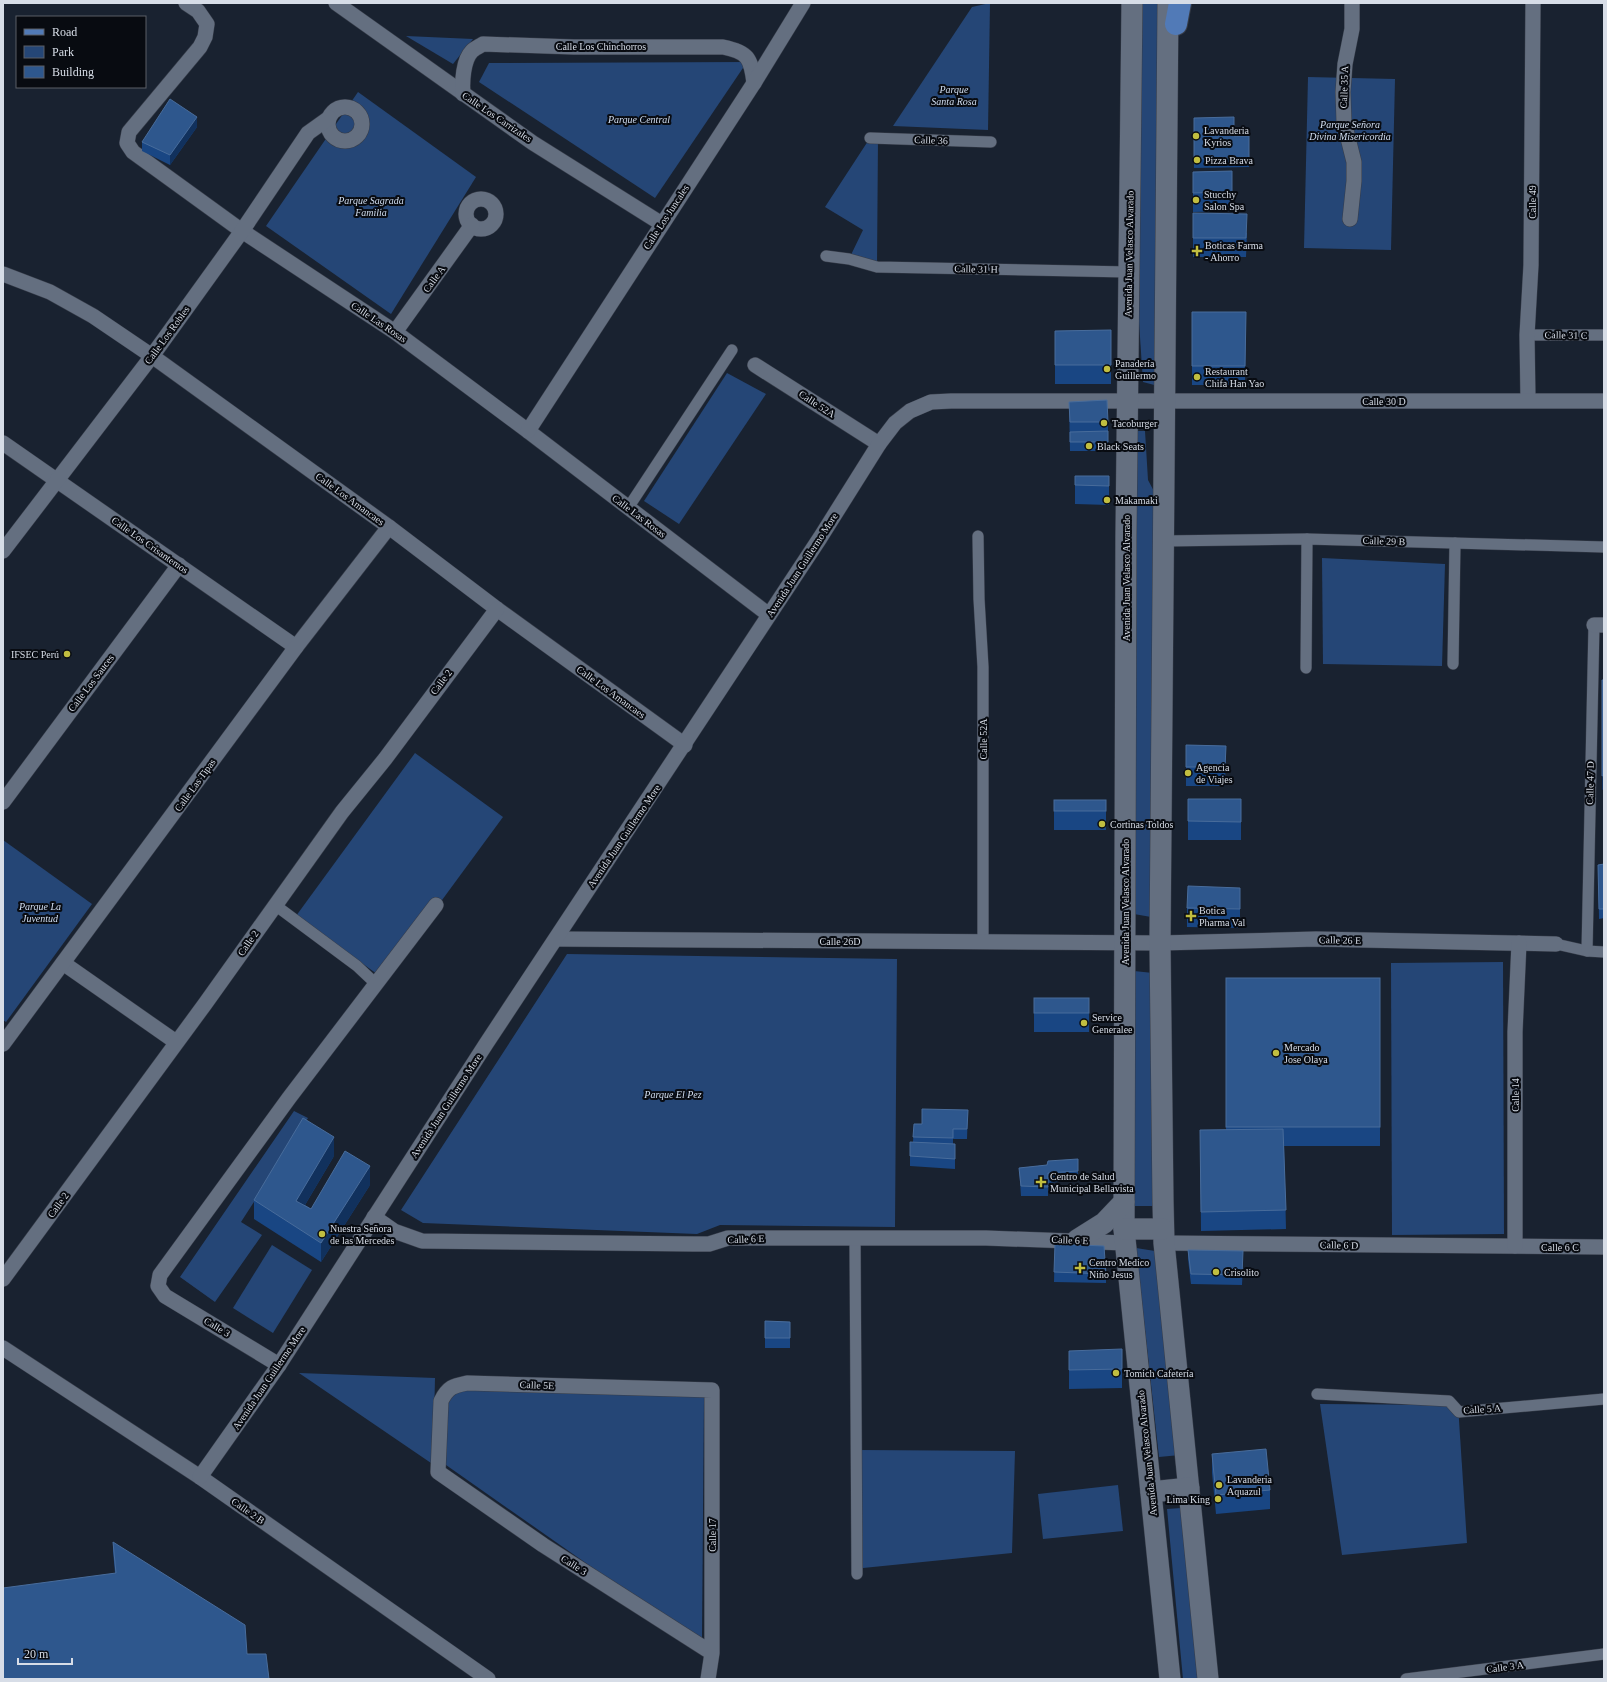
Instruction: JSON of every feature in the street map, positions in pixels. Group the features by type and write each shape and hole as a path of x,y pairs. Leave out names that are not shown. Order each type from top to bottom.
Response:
{"main road":[{"path":"1122,3 1132,12"},
{"path":"1168,3 1160,943 1163,1236 1208,1679"},
{"name":"Avenida Juan Velasco Alvarado","path":"1132,12 1126,536 1124,1236 1152,1492 1170,1679"},
{"path":"1077,1240 1104,1223 1124,1202"},
{"path":"1124,1236 1163,1236"},
{"path":"1152,1492 1189,1488"}],"street":[{"name":"Calle Las Rosas","path":"186,3 198,11 207,24 205,37 200,47 129,132 127,143 133,152 242,230 395,332 528,431 769,615"},
{"name":"Calle Los Carrizales","path":"336,3 533,143 662,224"},
{"name":"Calle Los Juncales","path":"528,431 754,82 803,3"},
{"name":"Calle 35 A","path":"1350,219 1354,181 1354,162 1344,122 1343,92 1345,64 1352,29 1352,3"},
{"name":"Calle 49","path":"1528,400 1527,334 1531,265 1533,3"},
{"name":"Calle Los Chinchorros","path":"463,94 462,82 465,66 472,51 483,44 574,47 723,47 738,50 747,57 752,67 754,82"},
{"name":"Calle Los Robles","path":"3,551 58,481 152,356 242,230 308,133 329,118"},
{"name":"Calle 36","path":"870,138 991,142"},
{"name":"Calle A","path":"395,332 472,225"},
{"name":"Calle 31 H","path":"826,256 849,259 877,267 1128,272"},
{"name":"Calle Los Amancaes","path":"3,274 50,292 93,316 152,356 389,527 497,609 685,745"},
{"name":"Calle 31 C","path":"1527,334 1604,335"},
{"path":"628,508 732,350"},
{"name":"Calle 52A","path":"755,365 879,444"},
{"name":"Calle 30 D","path":"1164,402 1604,401"},
{"name":"Avenida Juan Guillermo More","path":"200,1477 279,1365 626,831 685,745 820,538 879,444 895,423 910,411 931,402 1164,402"},
{"name":"Calle Los Crisantemos","path":"3,443 296,647"},
{"name":"Calle Las Tipas","path":"3,1044 296,647 389,527"},
{"name":"Calle 52A","path":"978,536 979,600 983,667 983,942"},
{"path":"1306,668 1307,539"},
{"name":"Calle 29 B","path":"1164,541 1307,539 1604,547"},
{"path":"1453,664 1455,543"},
{"name":"Calle Los Sauces","path":"3,802 179,565"},
{"name":"Calle 2","path":"3,1279 342,812 385,759 497,609"},
{"name":"Calle 47 D","path":"1587,951 1599,625"},
{"path":"275,905 294,921 358,966 375,983 436,905"},
{"name":"Calle 26D","path":"556,939 1125,943"},
{"name":"Calle 26 E","path":"1125,943 1316,939 1556,944"},
{"name":"Calle 14","path":"1515,1246 1515,1032 1519,943"},
{"path":"1556,944 1587,951 1604,952"},
{"path":"63,964 176,1042"},
{"name":"Calle 3","path":"279,1365 165,1296 158,1286 160,1275 375,983"},
{"name":"Calle 6 E","path":"374,1217 394,1231 422,1241 709,1244 728,1238 986,1238 1077,1240 1124,1236"},
{"name":"Calle 6 D","path":"1163,1236 1515,1246"},
{"path":"855,1238 857,1574"},
{"name":"Calle 6 C","path":"1515,1246 1604,1247"},
{"name":"Calle 2 B","path":"3,1348 200,1477 488,1679"},
{"name":"Calle 5E","path":"438,1472 441,1401 446,1391 455,1386 467,1383 712,1390"},
{"name":"Calle 17","path":"708,1679 712,1653 712,1390"},
{"name":"Calle 5 A","path":"1317,1394 1449,1401 1459,1412 1604,1399"},
{"name":"Calle 3","path":"438,1472 543,1545 712,1653"},
{"name":"Calle 3 A","path":"1406,1679 1604,1654"}],"green space":[{"name":"Parque Santa Rosa","path":"990,3 988,130 893,126 972,7"},
{"path":"1142,3 1162,3 1158,386 1143,382 1139,322"},
{"path":"406,36 473,39 453,64"},
{"name":"Parque Central","path":"747,62 655,198 479,82 489,63"},
{"name":"Parque Señora Divina Misericordia","path":"1308,77 1395,79 1391,250 1304,248"},
{"name":"Parque Sagrada Familia","path":"358,92 476,177 391,314 266,226"},
{"path":"870,138 878,138 877,267 849,259 863,230 825,207"},
{"path":"727,373 766,394 679,524 644,501"},
{"path":"1136,431 1145,431 1148,480 1157,497 1151,917 1134,914"},
{"path":"1322,558 1445,564 1442,666 1323,664"},
{"path":"415,753 503,817 384,979 296,916"},
{"name":"Parque La Juventud","path":"3,840 92,904 6,1022 3,1020"},
{"name":"Parque El Pez","path":"567,954 897,959 895,1227 720,1225 697,1234 423,1223 401,1210"},
{"path":"1503,962 1504,1234 1392,1235 1391,963"},
{"path":"1134,971 1153,973 1154,1206 1129,1206"},
{"path":"294,1111 308,1118 241,1222 262,1235 215,1302 180,1277"},
{"path":"272,1245 312,1270 273,1333 233,1308"},
{"path":"1136,1248 1155,1251 1180,1455 1159,1457"},
{"path":"299,1373 435,1378 433,1461 431,1463"},
{"path":"457,1391 704,1393 702,1637 697,1641 446,1465 447,1400"},
{"path":"1320,1404 1458,1405 1467,1543 1342,1555"},
{"path":"859,1450 1015,1451 1012,1553 863,1568"},
{"path":"1118,1485 1123,1531 1043,1539 1038,1494"},
{"path":"1181,1508 1201,1679 1183,1679 1167,1509"}],"building":[{"path":"170,99 197,117 170,155 142,142"},
{"path":"1234,117 1234,136 1249,136 1249,158 1194,159 1194,118"},
{"path":"1232,171 1232,192 1193,193 1193,172"},
{"path":"1193,213 1247,214 1246,238 1193,238"},
{"path":"1192,312 1246,312 1245,366 1192,366"},
{"path":"1111,330 1111,365 1055,365 1055,331"},
{"path":"1107,400 1108,422 1070,422 1069,402"},
{"path":"1108,431 1108,442 1070,442 1070,432"},
{"path":"1075,476 1109,476 1109,486 1075,485"},
{"path":"1602,680 1604,680 1604,775 1602,776"},
{"path":"1186,745 1226,746 1225,767 1186,767"},
{"path":"1188,799 1241,799 1241,822 1188,821"},
{"path":"1054,800 1106,800 1106,811 1054,811"},
{"path":"1604,864 1604,909 1599,909 1598,865"},
{"path":"1188,886 1240,888 1240,909 1187,908"},
{"path":"1226,978 1380,978 1380,1127 1226,1127"},
{"path":"1034,998 1089,998 1089,1013 1034,1013"},
{"path":"922,1109 968,1110 967,1129 953,1129 953,1138 913,1137 914,1124 922,1124"},
{"path":"303,1118 334,1137 296,1201 311,1209 345,1151 370,1166 321,1243 254,1200"},
{"path":"1283,1129 1286,1210 1201,1212 1200,1130"},
{"path":"910,1142 955,1144 955,1159 910,1156"},
{"path":"1078,1159 1078,1171 1048,1173 1048,1187 1021,1186 1019,1168 1047,1165 1048,1161"},
{"name":"Centro Medico Niño Jesus","path":"1055,1244 1104,1246 1106,1274 1054,1272"},
{"path":"1188,1250 1243,1251 1242,1275 1191,1274"},
{"path":"765,1321 790,1322 790,1338 765,1338"},
{"path":"1122,1349 1122,1369 1069,1370 1069,1351"},
{"path":"1266,1449 1270,1490 1216,1495 1212,1454"},
{"path":"113,1542 245,1625 247,1654 266,1654 269,1679 3,1679 3,1588 116,1573"}],"place":[{"name":"Lavanderia Kyrios","path":"1196,136"},
{"name":"Pizza Brava","path":"1197,160"},
{"name":"Stucchy Salon Spa","path":"1196,200"},
{"name":"Boticas Farma - Ahorro","path":"1197,251"},
{"name":"Panadería Guillermo","path":"1107,369"},
{"name":"Restaurant Chifa Han Yao","path":"1197,377"},
{"name":"Tacoburger","path":"1104,423"},
{"name":"Black Seats","path":"1089,446"},
{"name":"Makamaki","path":"1107,500"},
{"name":"IFSEC Perú","path":"67,654"},
{"name":"Agencia de Viajes","path":"1188,773"},
{"name":"Cortinas Toldos","path":"1102,824"},
{"name":"Botica Pharma Val","path":"1191,916"},
{"name":"Service Generalee","path":"1084,1023"},
{"name":"Mercado Jose Olaya","path":"1276,1053"},
{"name":"Centro de Salud Municipal Bellavista","path":"1041,1182"},
{"name":"Nuestra Señora de las Mercedes","path":"322,1234"},
{"name":"Centro Medico Niño Jesus","path":"1080,1268"},
{"name":"Crisolito","path":"1216,1272"},
{"name":"Tomich Cafetería","path":"1116,1373"},
{"name":"Lavanderia Aquazul","path":"1219,1485"},
{"name":"Lima King","path":"1218,1499"}]}
